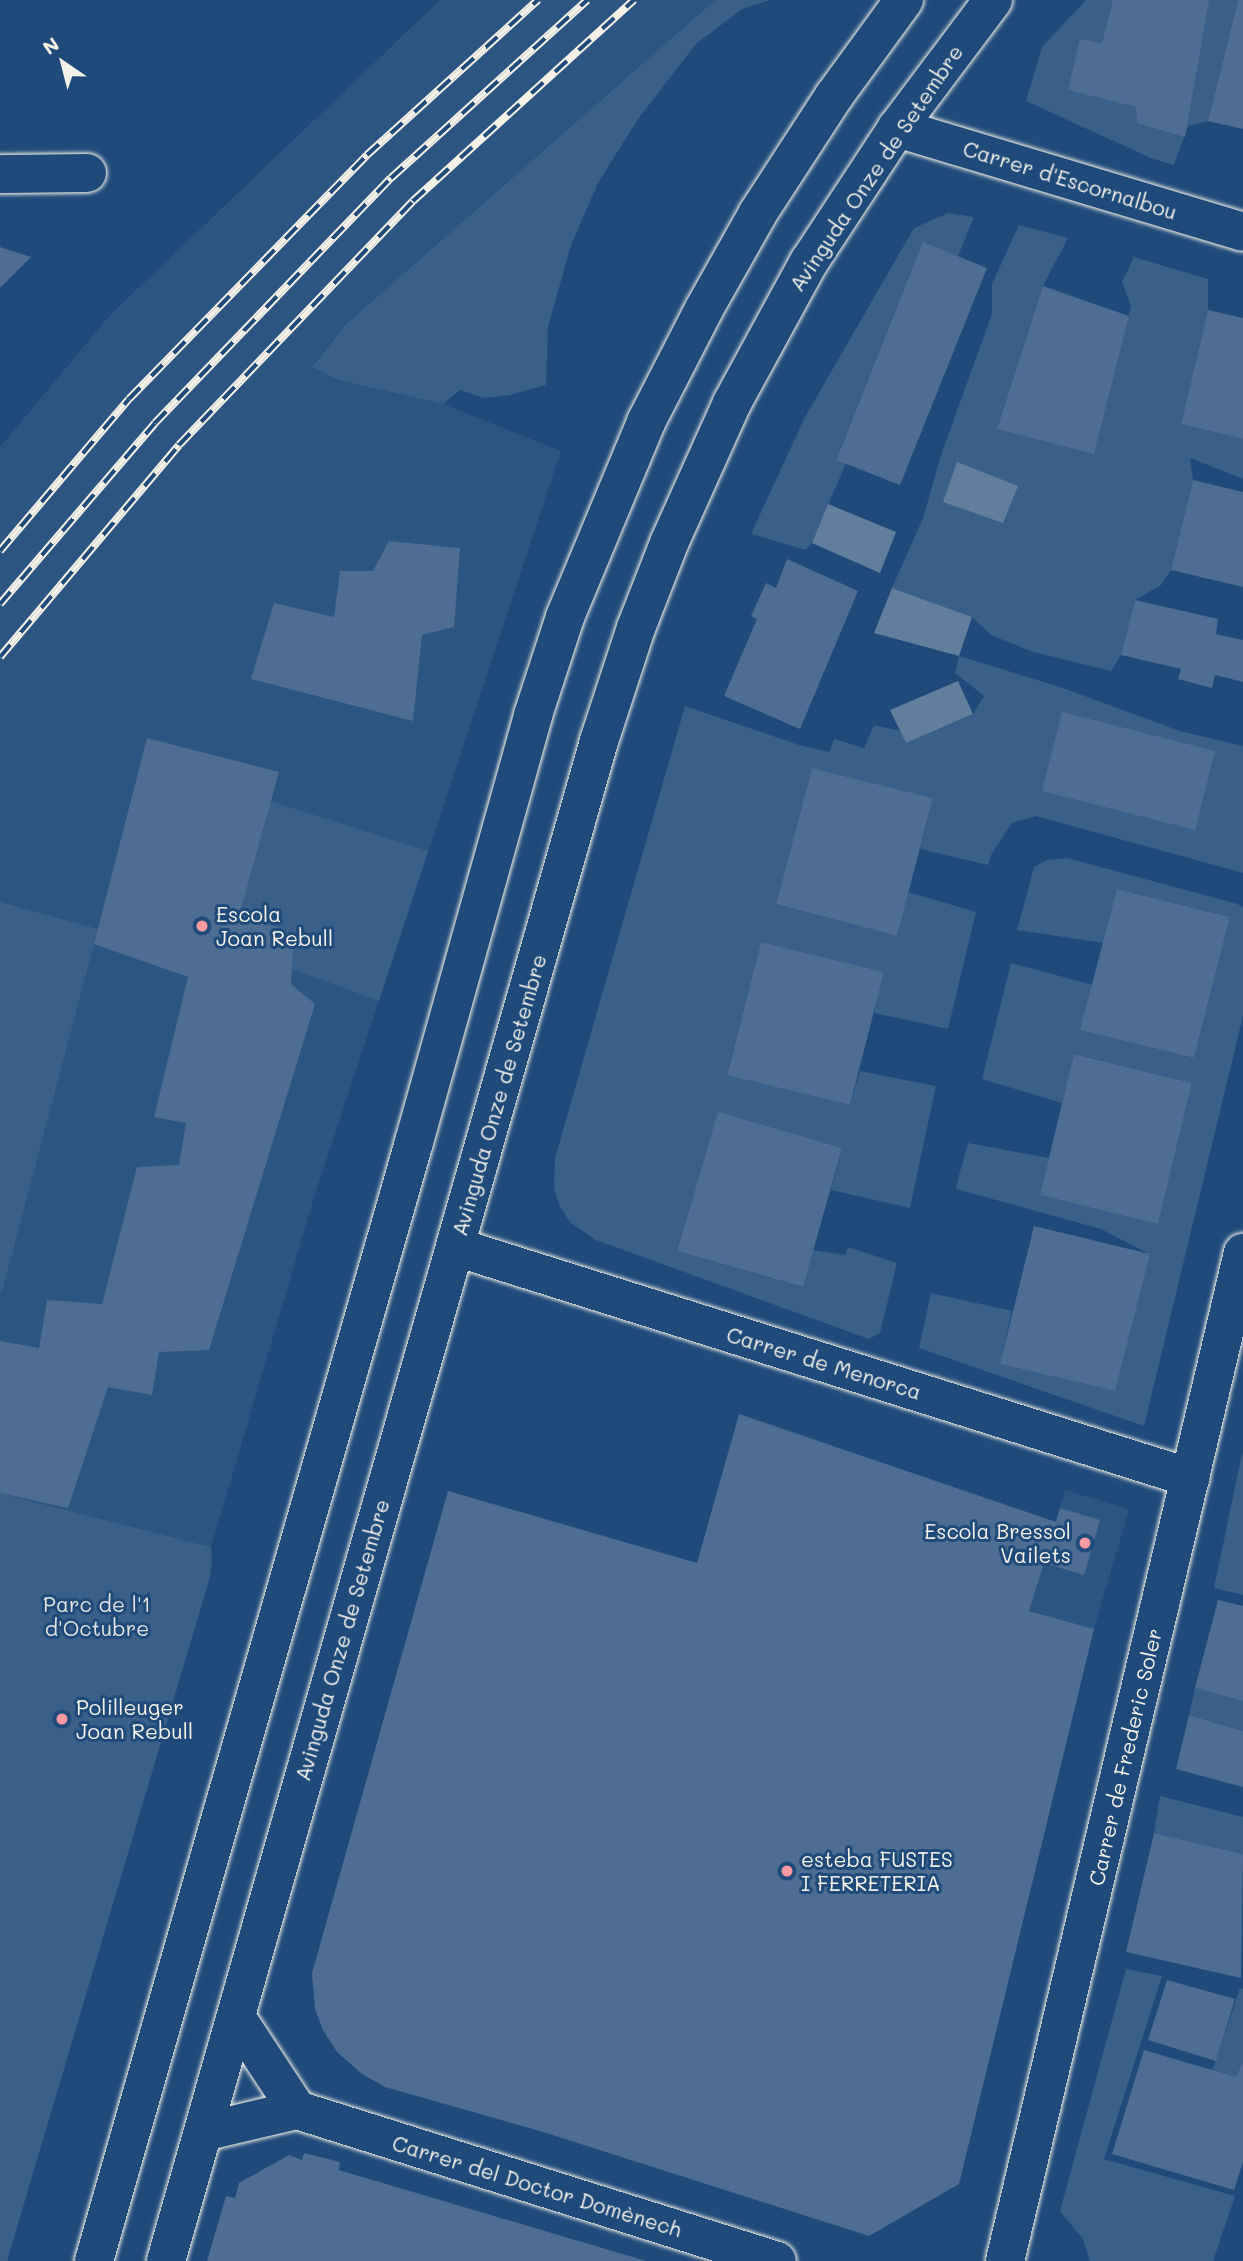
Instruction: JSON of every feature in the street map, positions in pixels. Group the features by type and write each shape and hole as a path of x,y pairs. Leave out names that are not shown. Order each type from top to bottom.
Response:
{"main road":[{"path":"94,2261 407,1169 533,715 565,617 646,422 704,309 758,213 826,108 904,0"},
{"name":"Avinguda Onze de Setembre","path":"166,2261 599,741 636,628 732,403 809,262 897,128 993,0"},
{"name":"Carrer d'Escornalbou","path":"897,128 1243,232"},
{"path":"0,174 87,173"},
{"name":"Carrer de Menorca","path":"456,1247 1191,1478"},
{"name":"Carrer de Frederic Soler","path":"1005,2261 1243,1253"},
{"path":"203,2132 297,2110 236,2017"},
{"name":"Carrer del Doctor Domènech","path":"297,2110 777,2261"}],"shaded area":[{"name":"Escola Joan Rebull","path":"440,0 715,0 346,324 312,366 338,380 443,404 561,451 316,1191 211,1547 0,1493 0,447 110,315"},
{"path":"957,462 1018,486 1003,523 943,502"},
{"path":"828,504 896,532 880,573 812,543"},
{"path":"892,588 972,617 959,656 874,633"},
{"path":"958,681 973,714 906,743 890,710"},
{"name":"Escola Bressol Vailets","path":"1065,1490 1129,1509 1094,1629 1029,1611"}],"green space":[{"path":"715,0 770,0 742,9 696,44 638,119 598,183 571,245 548,327 546,385 510,395 484,398 460,390 443,404 338,380 312,367 346,324"},
{"path":"1086,0 1238,0 1208,121 1188,126 1174,165 1153,159 1026,101 1042,47"},
{"path":"948,213 974,217 958,256 923,243 836,459 846,463 812,543 806,550 751,534 805,417 914,228"},
{"path":"1019,225 1068,238 1043,286 997,429 1094,453 1131,306 1122,282 1134,257 1208,279 1208,310 1181,424 1243,439 1243,479 1190,458 1193,480 1171,570 1161,585 1135,600 1121,655 1111,671 1033,652 991,635 972,617 892,588 923,518 941,455 992,314 992,284"},
{"path":"959,656 1060,687 1180,731 1243,746 1243,873 1036,816 1012,823 991,855 988,865 920,849 933,798 812,768 776,904 897,936 908,892 976,912 948,1029 874,1013 883,972 761,942 727,1074 850,1105 860,1071 936,1086 910,1208 831,1190 842,1148 718,1113 677,1251 802,1287 813,1250 845,1255 848,1247 897,1263 880,1333 869,1339 596,1240 571,1223 560,1207 554,1188 555,1158 685,706 799,745 829,752 834,739 864,748 874,725 900,731 906,743 973,714 984,696 955,673"},
{"path":"270,801 428,851 379,1001 292,969 294,935 240,912"},
{"path":"1067,858 1238,904 1243,908 1243,1016 1144,1426 919,1348 931,1293 1012,1311 1000,1364 1115,1391 1149,1254 1101,1229 956,1189 958,1179 968,1143 1049,1158 1040,1195 1158,1223 1192,1083 1075,1054 1062,1103 982,1079 1011,963 1093,985 1081,1030 1194,1058 1230,917 1117,889 1104,943 1017,930 1034,867 1047,860"},
{"path":"0,902 98,929 2,1292 0,1291"},
{"path":"1243,1454 1243,1595 1214,1588"},
{"name":"Parc de l'1 d'Octubre","path":"0,1493 211,1547 212,1559 210,1577 7,2261 0,2261"},
{"path":"1195,1688 1243,1701 1243,1731 1189,1715"},
{"path":"1160,1796 1243,1817 1243,1854 1154,1833"},
{"path":"1126,1969 1162,1976 1104,2159 1235,2196 1213,2261 1090,2261 1083,2239 1060,2211"},
{"path":"1240,1988 1243,1989 1243,2059 1236,2077 1212,2071"}],"building":[{"path":"1113,0 1209,0 1185,137 1137,123 1136,107 1068,90 1080,39 1102,44"},
{"path":"1238,0 1243,0 1243,129 1208,121"},
{"path":"923,242 987,268 900,485 836,460"},
{"path":"0,247 31,257 0,288"},
{"path":"1043,286 1129,316 1094,454 997,429"},
{"path":"1208,310 1243,318 1243,439 1181,424"},
{"path":"1193,480 1243,492 1243,587 1171,570"},
{"path":"389,541 460,548 454,627 422,635 413,721 251,679 274,603 334,617 340,571 373,571"},
{"path":"787,559 858,591 800,729 724,696 757,619 751,616 766,583 776,588"},
{"path":"1135,600 1218,619 1216,634 1243,640 1243,682 1215,675 1212,688 1178,679 1181,669 1121,655"},
{"path":"1062,712 1215,751 1195,830 1042,791"},
{"path":"147,738 279,772 240,912 294,935 291,984 315,1004 209,1350 159,1352 152,1395 108,1387 68,1508 0,1493 0,1341 39,1348 47,1300 102,1304 137,1167 179,1165 186,1123 154,1117 188,977 94,944"},
{"path":"812,768 933,798 897,936 776,904"},
{"path":"1117,889 1230,917 1194,1058 1080,1030"},
{"path":"761,942 884,972 850,1105 727,1075"},
{"path":"1074,1054 1192,1083 1158,1224 1040,1195"},
{"path":"718,1112 842,1148 803,1287 677,1251"},
{"path":"1034,1226 1150,1254 1115,1391 1000,1364"},
{"path":"739,1414 1056,1522 1060,1508 1100,1520 1084,1575 1044,1563 1029,1611 1094,1629 959,2184 869,2236 540,2131 385,2087 362,2074 337,2052 323,2030 315,2009 312,1973 448,1491 697,1563"},
{"path":"1218,1600 1243,1606 1243,1701 1195,1688"},
{"path":"1189,1715 1243,1731 1243,1787 1176,1769"},
{"path":"1154,1833 1243,1854 1241,1978 1126,1952"},
{"path":"1167,1980 1235,1999 1216,2061 1148,2040"},
{"path":"1144,2050 1236,2077 1243,2060 1243,2162 1234,2190 1112,2154"},
{"path":"304,2153 340,2162 339,2170 646,2261 207,2261 226,2196 235,2198 239,2183 289,2155 302,2160"}],"railway":[{"path":"0,551 129,399 367,155 538,0"},
{"path":"0,604 155,423 391,178 587,0"},
{"path":"0,657 179,445 413,201 634,0"}],"place":[{"name":"Escola Joan Rebull","path":"202,926"},
{"name":"Escola Bressol Vailets","path":"1085,1543"},
{"name":"Polilleuger Joan Rebull","path":"62,1719"},
{"name":"esteba FUSTES I FERRETERIA","path":"787,1871"}]}
